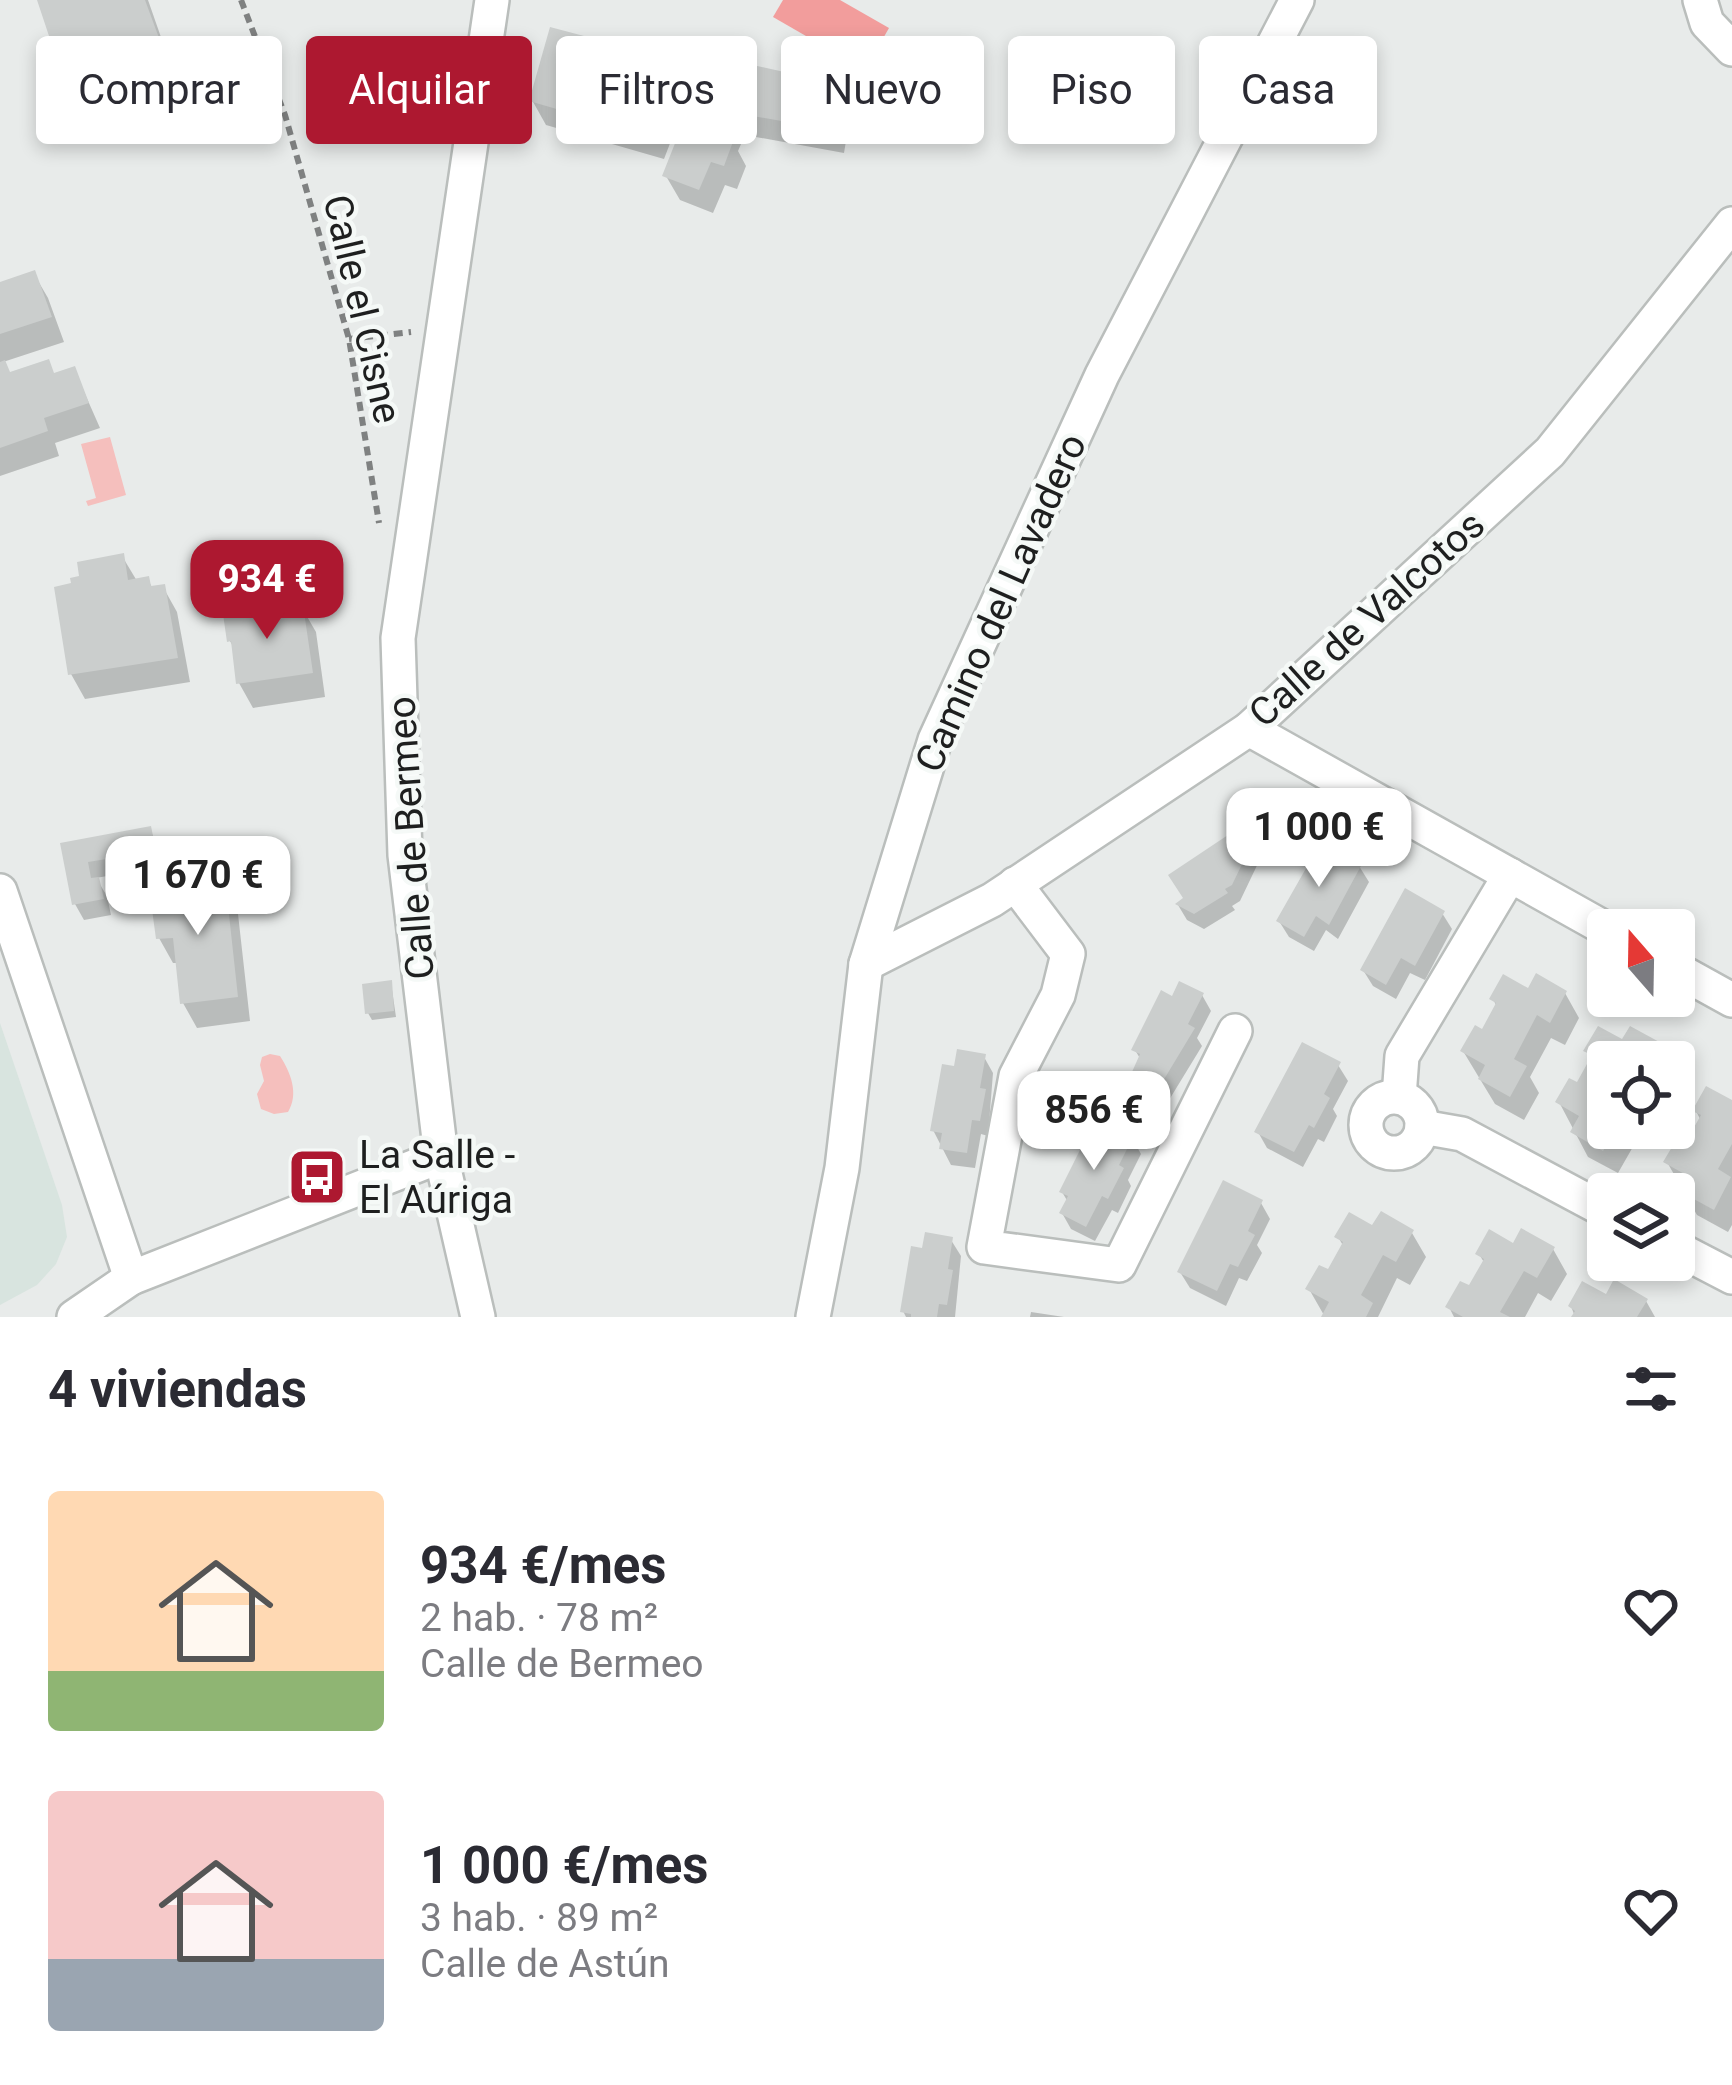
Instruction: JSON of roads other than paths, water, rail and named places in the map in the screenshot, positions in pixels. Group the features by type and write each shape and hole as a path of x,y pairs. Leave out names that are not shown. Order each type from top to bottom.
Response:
{"street":[{"name":"Calle de Bermeo","path":"478,1317 441,1156 405,855 398,638 492,0"},
{"name":"Camino del Lavadero","path":"813,1317 842,1168 866,964 935,740 1102,375 1297,0"},
{"path":"1700,0 1706,23 1732,49"},
{"name":"Calle de Valcotos","path":"866,964 1015,884 1250,729 1550,452 1732,224"},
{"path":"1250,729 1587,918"},
{"path":"1399,1097 1402,1055 1510,875"},
{"path":"1015,884 1068,954 1058,994 1016,1076 984,1246 1119,1265 1235,1031"},
{"path":"0,891 131,1278"},
{"path":"1695,980 1732,1000"},
{"path":"1399,1097 1417,1107 1422,1127 1413,1146 1394,1154 1375,1147 1365,1128 1366,1117 1378,1101 1399,1097"},
{"path":"1422,1127 1462,1134 1587,1201"},
{"path":"74,1317 131,1278 441,1156"},
{"path":"1695,1257 1732,1277"}],"place":[{"name":"La Salle - El Aúriga","path":"317,1177"}]}
